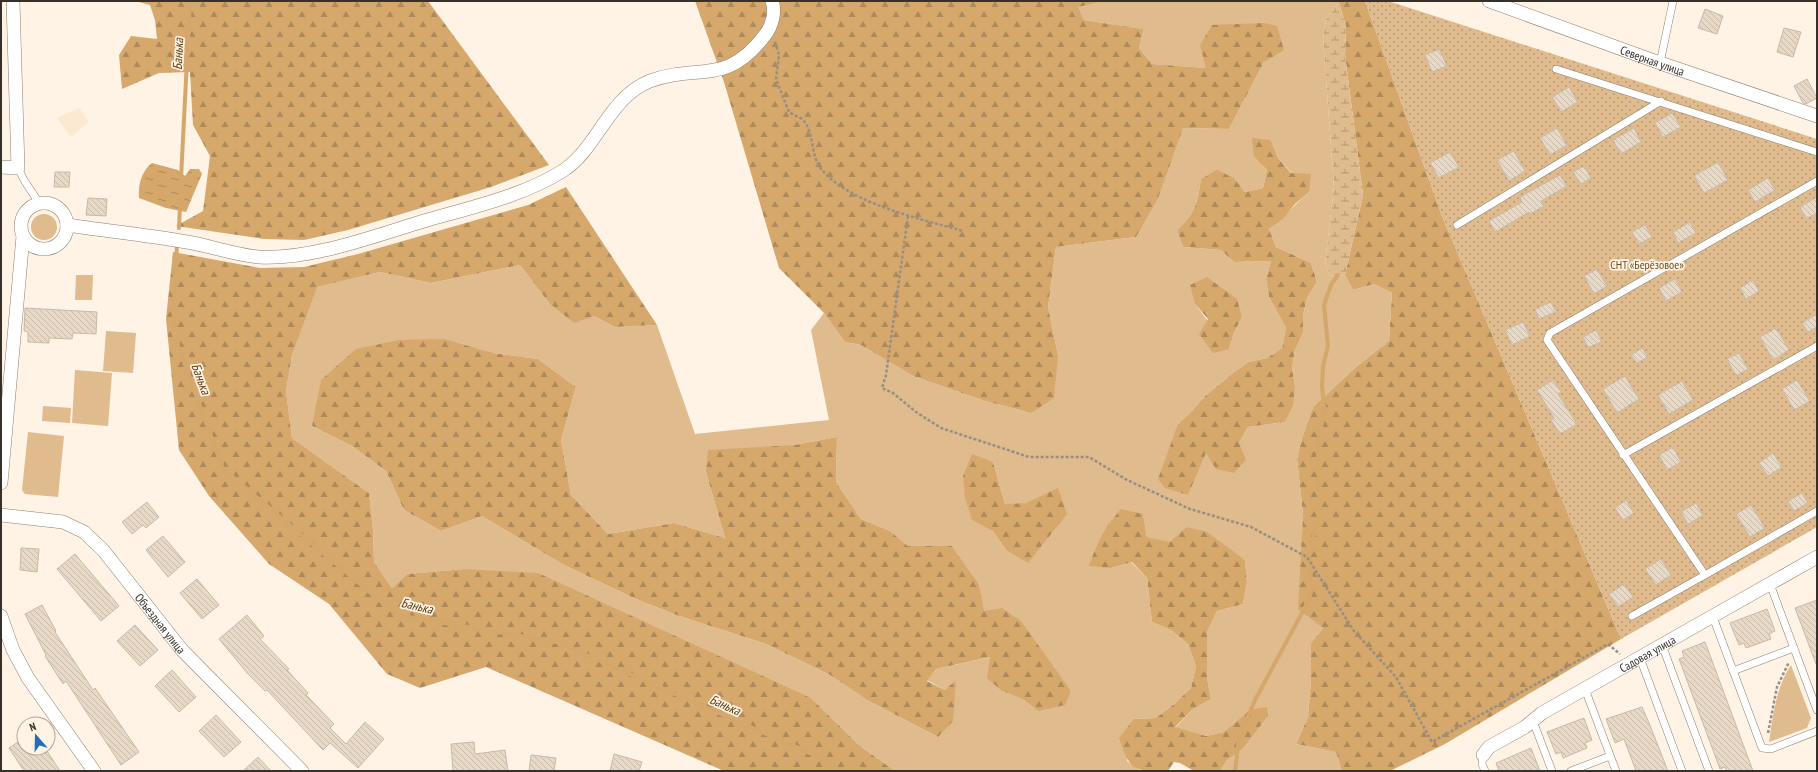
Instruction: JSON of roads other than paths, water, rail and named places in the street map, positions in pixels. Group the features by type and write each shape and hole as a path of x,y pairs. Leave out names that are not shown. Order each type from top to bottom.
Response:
{"street":[{"path":"1,167 18,168 13,1"},
{"path":"67,225 188,242 258,257 298,255 354,242 530,187 565,169 586,148 608,117 628,94 649,81 672,76 722,69 738,62 755,47 767,33 772,22 774,6 772,1"},
{"name":"Северная улица","path":"1489,1 1660,63 1817,116"},
{"path":"39,203 46,203 59,208 63,213 67,225 63,239 52,248 39,249 32,246 23,236 20,228 24,214 33,205 39,203"},
{"path":"1,484 23,236"},
{"name":"Объездная улица","path":"1,515 62,522 84,532 103,550 182,650 302,771"},
{"name":"Садовая улица","path":"1483,755 1489,748 1533,721 1542,713 1817,558"},
{"path":"1,616 13,650 28,678 94,771"}],"lane":[{"path":"1660,63 1673,1"},
{"path":"1556,69 1817,152"},
{"path":"1457,225 1660,101"},
{"path":"18,168 39,203"},
{"path":"1705,575 1548,343 1548,336 1550,333 1817,182"},
{"path":"1623,455 1817,346"},
{"path":"1632,616 1817,511"},
{"path":"1770,584 1817,710"},
{"path":"1713,617 1761,744 1766,750 1817,731"},
{"path":"1662,645 1709,771"},
{"path":"1733,671 1795,651"},
{"path":"1640,658 1682,771"},
{"path":"1585,689 1616,771"},
{"path":"1533,721 1552,771"},
{"path":"1483,755 1482,760 1485,771"},
{"path":"1571,771 1610,756"}],"water":[{"path":"152,163 178,170 185,176 190,169 199,169 202,174 186,212 166,208 139,198 141,179 145,170"}],"waterway":[{"name":"Банька","path":"181,178 190,1"},
{"name":"Банька","path":"179,228 180,205"},
{"name":"Банька","path":"177,243 173,332 223,469 397,615 557,642 828,761 837,771"},
{"path":"1235,771 1239,738 1255,700 1310,598 1311,577 1307,557 1316,529 1320,509 1318,448 1324,406 1322,387 1323,366 1328,346 1324,305 1331,285 1338,275"}],"park label":[{"name":"СНТ «Берёзовое»","path":"1647,264"}]}
